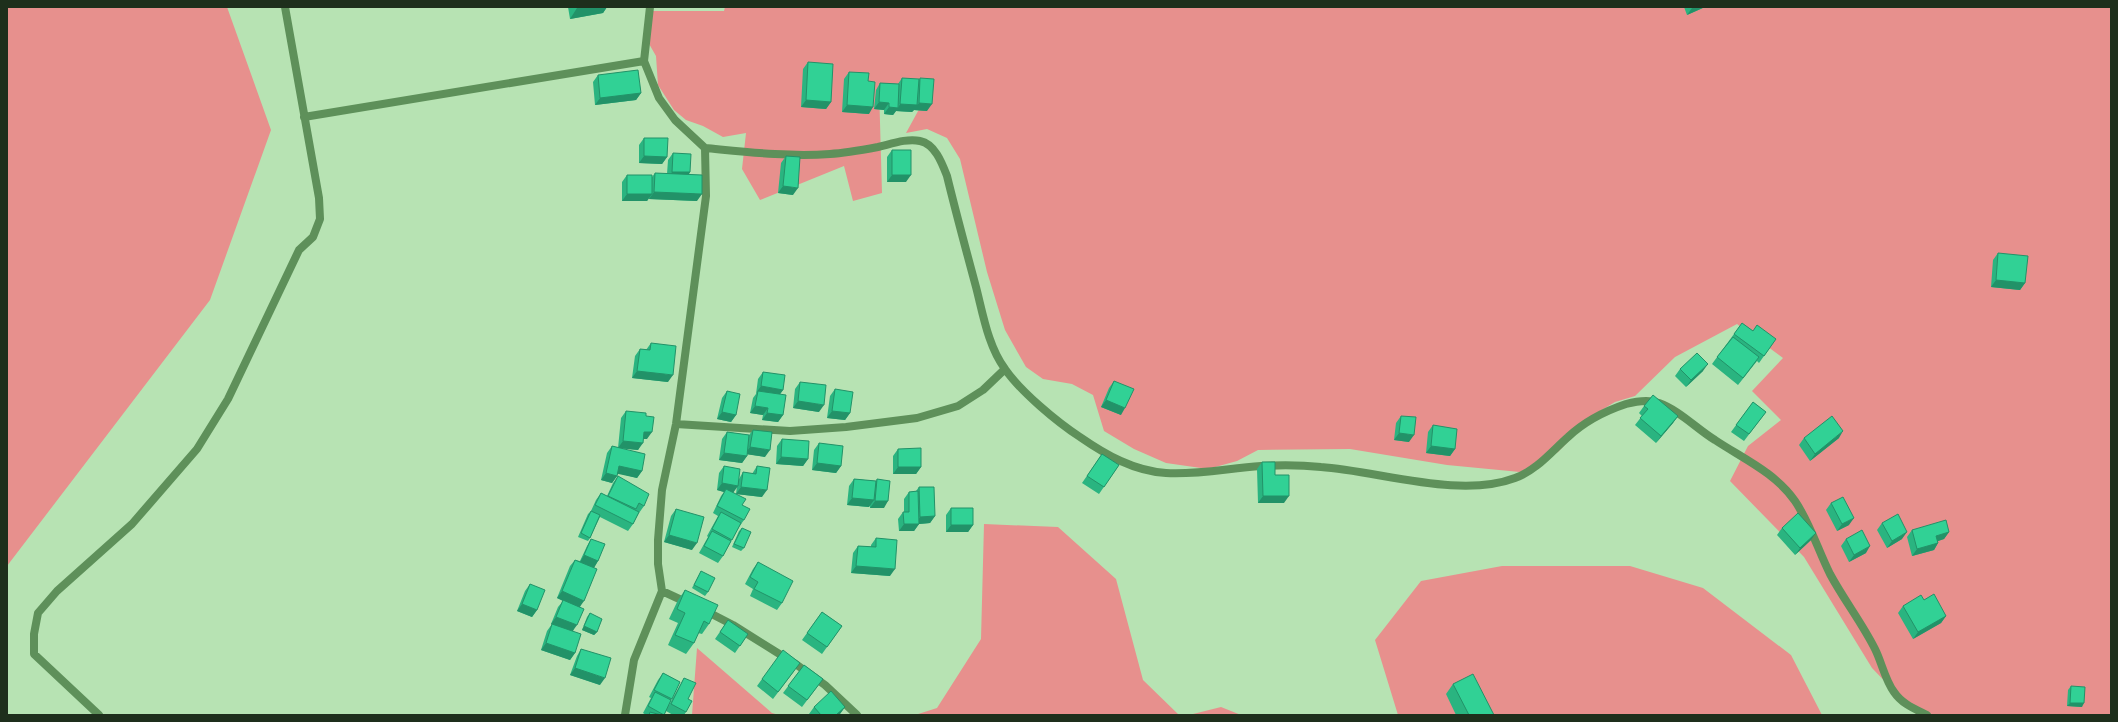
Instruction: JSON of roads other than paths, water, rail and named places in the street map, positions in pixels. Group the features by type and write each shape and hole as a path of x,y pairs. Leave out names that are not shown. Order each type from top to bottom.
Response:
{"street":[{"path":"99,715 34,654 34,634 38,613 57,592 132,524 197,449 228,399 287,272 299,250 313,237 320,219 319,198 285,7"},
{"path":"650,7 644,61 659,98 674,120 705,148 774,155 803,155 866,149 909,140 921,141 931,146 940,160 947,176 986,324 995,351 1005,369 1020,386 1070,430 1120,462 1164,473 1187,473 1260,466 1313,466 1346,468 1436,483 1468,485 1491,484 1512,480 1529,472 1543,462 1582,425 1599,415 1642,400 1654,401 1666,405 1714,440 1766,472 1787,490 1802,512 1833,579 1874,647 1893,691 1910,707 1927,715"},
{"path":"304,117 644,61"},
{"path":"625,715 634,660 662,591 658,564 658,540 662,490 676,424 706,196 705,148"},
{"path":"676,424 790,431 846,427 917,418 958,406 983,390 1005,369"},
{"path":"662,591 716,615 797,665 825,685 857,715"}]}
